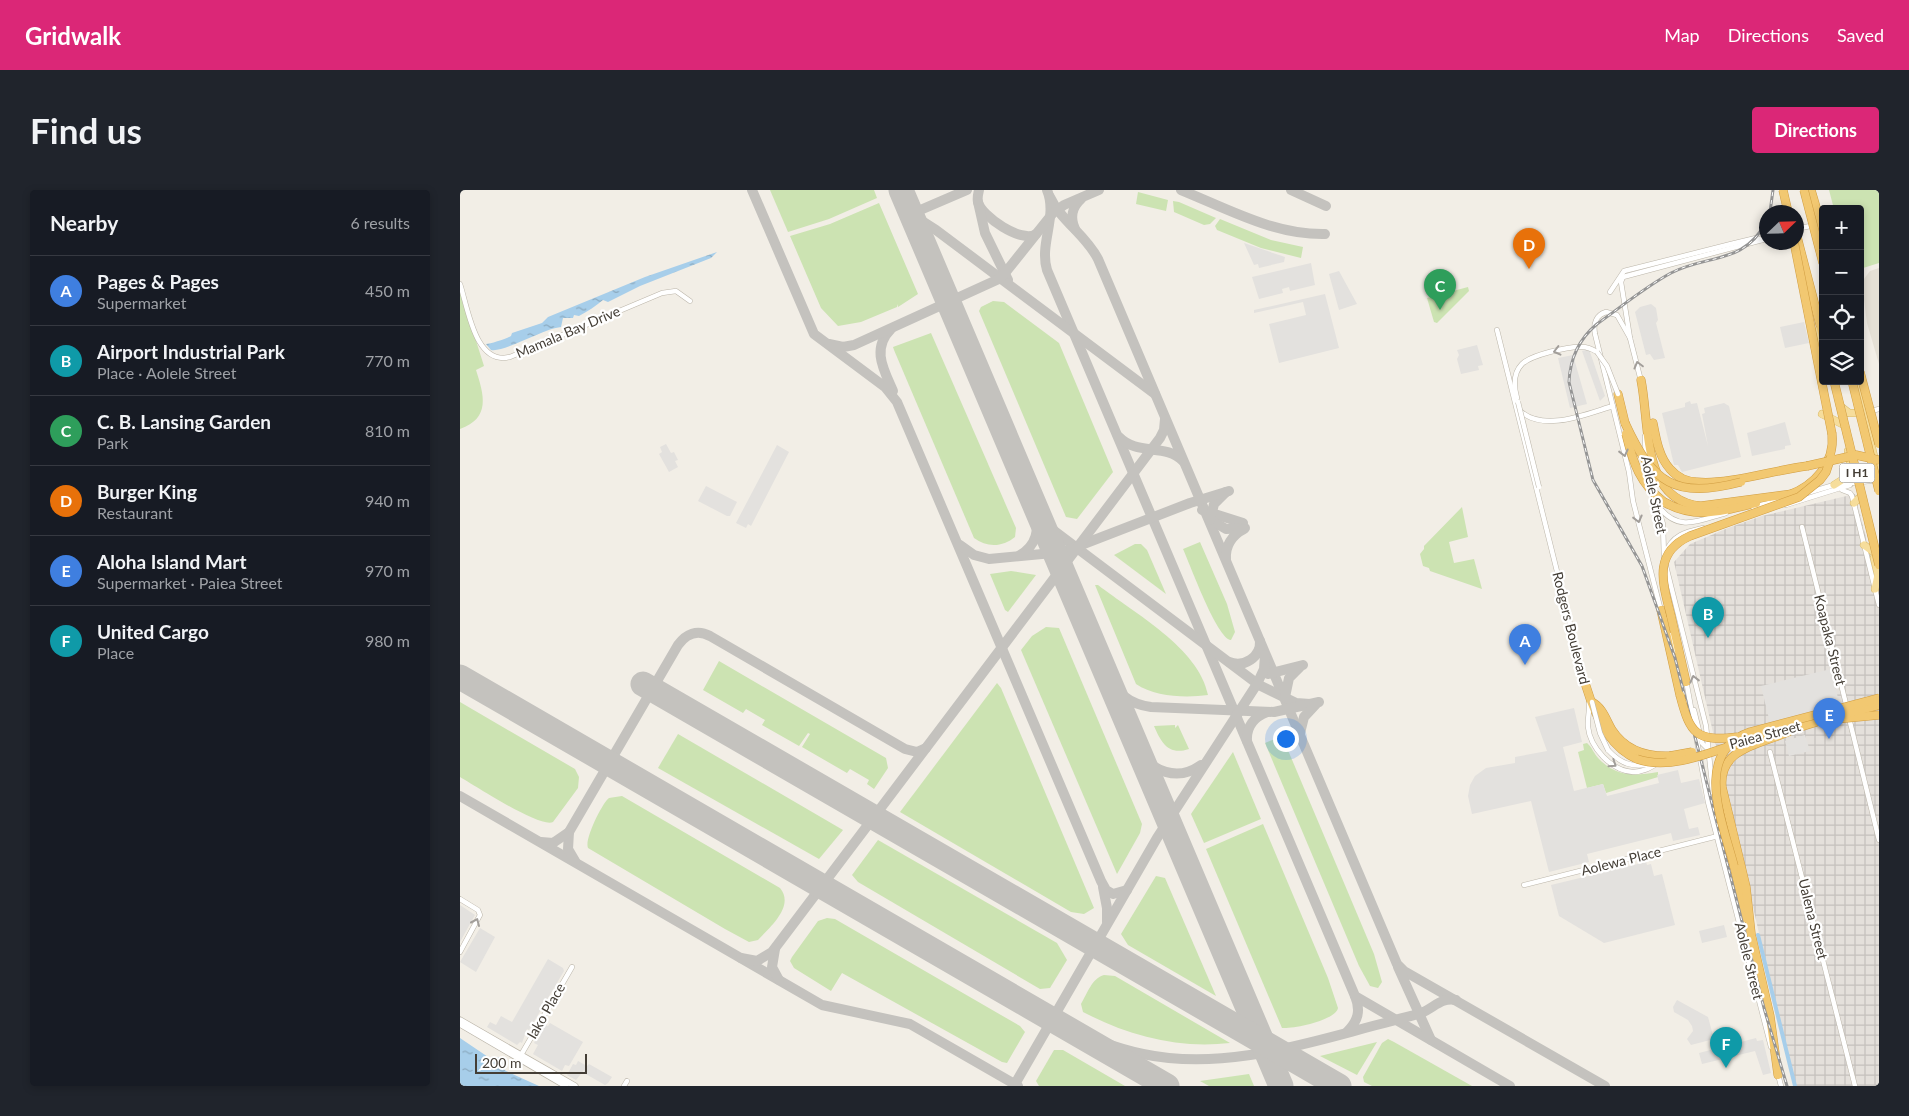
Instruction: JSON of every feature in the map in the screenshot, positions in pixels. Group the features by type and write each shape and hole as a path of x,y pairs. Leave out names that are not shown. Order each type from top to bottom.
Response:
{"highway":[{"path":"1784,190 1787,205"},
{"path":"1808,190 1819,220"},
{"path":"1808,190 1820,250"},
{"path":"1686,682 1664,586 1663,569 1667,557 1675,546 1690,536 1799,497 1820,480 1826,472 1831,457 1832,434 1797,250"},
{"path":"1801,250 1819,320"},
{"path":"1641,380 1656,472 1664,488 1680,501 1701,506 1792,494"},
{"path":"1641,380 1660,453 1671,470 1684,479 1696,482 1711,482 1807,466"},
{"name":"I H1","path":"1834,385 1879,565"},
{"name":"I H1","path":"1853,385 1879,491"},
{"path":"1863,385 1879,444"},
{"path":"1618,394 1632,459 1638,475 1654,495 1671,506 1690,512 1710,513 1792,494 1812,482 1831,457"},
{"path":"1625,423 1636,448 1648,464 1669,483 1685,488 1714,489 1856,455 1879,460"},
{"path":"1661,610 1680,695 1691,726 1697,733 1710,739 1719,740 1797,728"},
{"path":"1586,686 1606,731 1626,753 1645,762 1665,763 1746,740"},
{"path":"1737,865 1715,785 1717,764 1725,749 1736,739 1750,732 1879,698"},
{"path":"1592,702 1600,708 1622,741 1646,754 1670,756 1797,728 1879,705"},
{"path":"1823,720 1879,715"},
{"path":"1778,1075 1771,1023 1752,942 1722,786 1723,771 1730,758 1740,750 1785,735 1797,728"}],"main road":[{"path":"1808,190 1819,235"},
{"path":"1798,252 1821,340"},
{"path":"1800,300 1807,284"},
{"path":"1834,385 1856,501 1878,577 1875,589"},
{"path":"1857,385 1879,476"},
{"path":"1837,401 1849,413 1864,413"},
{"path":"1862,404 1876,410"},
{"path":"1843,428 1850,420 1864,413"},
{"path":"1822,414 1843,428"},
{"path":"1824,428 1834,421"},
{"path":"1834,486 1845,478 1850,462"},
{"path":"1864,545 1872,551"}],"street":[{"path":"1804,228 1816,224"},
{"path":"1610,292 1621,273 1637,267 1759,242"},
{"path":"1637,267 1636,273 1716,250"},
{"name":"Aolele Street","path":"1636,273 1623,277 1621,282 1630,338 1641,380 1646,420 1646,468 1663,524 1664,558 1706,726 1718,836"},
{"name":"Mamala Bay Drive","path":"460,284 479,343 491,356 502,359 662,292 676,291 690,301"},
{"name":"Aolele Street","path":"1630,338 1617,315 1606,312 1598,317 1594,329 1650,570 1661,610 1686,682 1692,706 1697,753 1781,1086"},
{"name":"Rodgers Boulevard","path":"1497,330 1586,686 1589,708 1589,731 1594,744 1602,755 1617,768 1631,772 1650,768 1657,763 1709,750"},
{"path":"1618,394 1604,359 1597,352 1584,347 1571,348 1526,360 1520,366 1514,384 1600,733 1608,750 1619,761 1631,766 1657,763"},
{"path":"1517,408 1532,418 1547,421 1560,420 1613,406"},
{"path":"1864,413 1876,410"},
{"path":"1656,501 1672,520 1685,523 1834,486 1879,480"},
{"path":"1664,558 1671,542 1682,533 1841,490 1854,484"},
{"path":"1841,490 1850,493 1856,501 1864,545 1879,605"},
{"name":"Koapaka Street","path":"1802,527 1879,840"},
{"path":"1650,570 1658,579 1669,580"},
{"name":"Paiea Street","path":"1709,750 1879,705"},
{"path":"1692,706 1698,718 1702,743 1709,750"},
{"path":"1706,726 1718,737 1728,736 1746,740"},
{"name":"Ualena Street","path":"1770,752 1855,1086"},
{"path":"1680,758 1694,762 1701,770"},
{"name":"Aolewa Place","path":"1524,885 1718,836"},
{"path":"460,899 478,910 480,914 460,952"},
{"name":"Iako Place","path":"520,1057 572,967"},
{"path":"460,1020 566,1086"},
{"path":"460,1024 575,1086"}],"shaded area":[{"path":"1244,243 1285,257 1284,262 1259,268 1258,264 1254,265"},
{"path":"1311,263 1315,285 1290,291 1289,287 1282,289 1283,293 1259,299 1252,277"},
{"path":"1879,268 1879,364 1867,323 1864,300 1864,279 1870,271"},
{"path":"1339,271 1357,304 1339,310 1329,274"},
{"path":"1325,294 1339,348 1279,363 1269,324 1306,315 1303,302 1254,313 1254,310"},
{"path":"1651,304 1656,308 1658,320 1656,323 1665,358 1654,360 1650,354 1646,355 1635,312 1640,307"},
{"path":"1804,322 1809,343 1785,348 1780,327"},
{"path":"1477,345 1483,365 1478,366 1479,370 1461,374 1457,350"},
{"path":"1589,349 1605,396 1600,401 1582,351"},
{"path":"1573,355 1587,404 1570,408 1558,358"},
{"path":"1690,401 1691,404 1697,403 1708,446 1702,414 1705,413 1704,408 1724,403 1729,406 1741,457 1682,472 1678,465 1674,465 1662,413 1685,407 1685,403"},
{"path":"1785,422 1791,445 1785,446 1785,449 1752,456 1747,433"},
{"path":"666,444 671,453 674,452 678,460 675,461 678,467 669,472 659,454 662,452 660,447"},
{"path":"777,445 789,452 751,526 748,524 746,528 736,523"},
{"path":"706,486 737,502 730,516 698,501"},
{"path":"1855,494 1879,589 1879,1086 1794,1086 1674,562 1690,544 1728,528 1762,516"},
{"path":"1831,669 1840,706 1770,723 1761,686"},
{"path":"1574,708 1582,742 1563,747 1574,791 1603,784 1607,796 1659,783 1657,775 1678,770 1681,783 1699,779 1705,803 1684,809 1689,829 1698,827 1700,835 1673,841 1671,833 1587,854 1589,862 1549,872 1531,801 1472,814 1468,796 1470,785 1475,776 1486,768 1515,763 1515,757 1547,751 1535,717"},
{"path":"1805,735 1810,751 1789,756 1785,741"},
{"path":"1646,862 1647,865 1651,864 1654,876 1662,874 1675,925 1604,943 1559,916 1551,885"},
{"path":"460,905 475,915 460,942"},
{"path":"1724,925 1727,937 1702,943 1699,931"},
{"path":"480,928 495,937 476,972 460,962"},
{"path":"548,959 563,968 564,971 529,1030 527,1029 522,1043 520,1042 517,1045 487,1027 490,1022 496,1025 501,1016 512,1022"},
{"path":"1677,1000 1708,1017 1714,1039 1691,1045 1687,1039 1693,1031 1692,1026 1688,1020 1674,1012 1673,1007"},
{"path":"550,1023 583,1042 569,1066 565,1065 562,1071 533,1054 538,1045 534,1043 545,1025 548,1026"},
{"path":"1756,1038 1757,1041 1763,1040 1771,1073 1763,1075 1755,1051 1702,1064 1699,1053"},
{"path":"578,1061 587,1066 589,1064 612,1077 605,1085 584,1073 584,1070 576,1080 567,1075 573,1064 576,1065"}],"green space":[{"path":"770,190 874,190 877,198 829,219 788,232"},
{"path":"1829,190 1879,190 1879,263 1864,268 1864,205 1833,205"},
{"path":"1138,192 1168,200 1166,211 1136,204"},
{"path":"1173,201 1216,218 1210,224 1204,225 1174,212"},
{"path":"879,203 918,294 898,307 897,304 897,307 861,322 838,326 821,308 790,236 830,224"},
{"path":"1220,219 1271,240 1303,247 1301,258 1261,248 1217,230 1215,226"},
{"path":"1468,287 1469,291 1437,323 1434,322 1427,298"},
{"path":"460,290 484,366 476,370 483,397 481,412 477,419 460,429"},
{"path":"993,301 1004,302 1059,343 1113,472 1077,519 1066,517 979,311 981,307"},
{"path":"931,333 1016,528 1015,537 1005,543 990,545 974,538 894,350 893,347"},
{"path":"1462,507 1468,537 1449,542 1454,563 1474,559 1482,589 1430,571 1429,568 1423,566 1420,554 1424,546"},
{"path":"1200,542 1227,604 1235,632 1231,640 1225,636 1212,615 1183,549"},
{"path":"1135,544 1141,544 1147,550 1166,594 1114,555"},
{"path":"1011,571 1036,575 1008,612 1005,610 990,574"},
{"path":"1095,585 1098,585 1146,620 1179,647 1192,662 1202,678 1208,695 1171,696 1152,692 1136,684"},
{"path":"1046,627 1059,628 1142,824 1140,833 1117,874 1021,650 1032,636"},
{"path":"719,661 886,758 888,768 874,789 867,784 869,780 850,769 847,773 802,747 810,734 808,733 799,746 762,725 765,720 746,709 743,713 703,690"},
{"path":"997,683 1001,688 1094,908 1084,914 1071,912 900,812"},
{"path":"460,702 575,769 579,777 578,788 553,822 535,819 522,813 460,777"},
{"path":"1175,725 1175,728 1178,725 1189,749 1176,751 1166,746 1154,726"},
{"path":"678,734 843,830 819,859 658,768"},
{"path":"1282,736 1374,954 1382,982 1378,988 1370,986 1359,966 1265,743"},
{"path":"1587,743 1599,759 1612,769 1626,774 1658,772 1658,777 1606,793 1603,784 1587,788 1578,752 1584,750 1583,744"},
{"path":"1233,752 1261,819 1204,843 1191,814"},
{"path":"622,796 780,888 785,902 774,923 758,940 749,942 588,848 591,829 606,801 609,798"},
{"path":"1263,824 1328,978 1338,1008 1336,1012 1323,1020 1296,1027 1282,1028 1206,849"},
{"path":"878,840 1057,943 1067,960 1050,988 1040,989 858,882 852,875"},
{"path":"1156,876 1165,878 1216,996 1128,945 1121,934"},
{"path":"827,918 835,919 1020,1026 1025,1032 1007,1063 1002,1062 842,973 831,991 794,968 790,961 792,957 818,921"},
{"path":"1104,975 1115,976 1230,1043 1192,1044 1154,1039 1118,1028 1083,1012 1081,1004 1088,991 1096,979"},
{"path":"1388,1039 1472,1086 1372,1086 1364,1082 1363,1077 1382,1043"},
{"path":"1377,1042 1357,1075 1320,1056"},
{"path":"1054,1050 1063,1050 1125,1086 1039,1086 1036,1081"},
{"path":"1249,1074 1254,1086 1209,1086 1200,1081"}],"water":[{"path":"717,252 711,258 640,286 608,302 603,300 579,316 574,315 573,318 563,318 561,327 497,350 491,350 486,344 506,339 512,333 542,323 548,317 645,277"},
{"path":"460,1038 491,1059 501,1057 503,1068 506,1071 539,1086 460,1086"}],"waterway":[{"path":"1758,935 1795,1086"}],"taxiway":[{"path":"752,190 814,334 885,387 897,402 1101,881 1106,890 1113,894 1127,890"},
{"path":"911,214 967,190"},
{"path":"979,190 978,200 981,208 994,221 1021,235 1030,236 1036,234"},
{"path":"1047,190 1051,210 1045,250 1047,270 1355,996 1510,1086"},
{"path":"829,344 843,347 854,345 1001,278 1053,213 1064,205 1099,190"},
{"path":"1181,190 1269,226 1306,233 1325,234"},
{"path":"1291,190 1326,206"},
{"path":"1050,197 1060,213 1093,250 1098,259 1397,964 1404,971 1605,1086"},
{"path":"1075,229 1073,213 1081,199"},
{"path":"978,202 985,233 1008,280"},
{"path":"911,214 936,230 1155,394"},
{"path":"891,329 885,337 880,352 883,367 893,391"},
{"path":"741,958 757,961 772,952 1160,438 1164,430 1165,419"},
{"path":"1119,437 1126,443 1168,452 1183,461"},
{"path":"960,545 974,555 989,559 1063,552 1190,503 1229,491"},
{"path":"1210,520 1214,504 1226,492"},
{"path":"1034,506 1043,520 1053,530 1259,685 1296,703 1310,704"},
{"path":"1202,510 1243,523"},
{"path":"1020,555 1030,547 1036,536 1036,511"},
{"path":"1209,519 1226,529 1245,528"},
{"path":"1226,559 1230,541 1244,529"},
{"path":"541,842 553,843 569,832 678,645 688,635 696,633 710,636 905,749 917,752 926,748"},
{"path":"1229,662 1240,664 1250,660 1258,652 1260,641"},
{"path":"1015,1084 1157,838 1257,684 1264,669 1265,655"},
{"path":"1268,674 1303,665"},
{"path":"1285,697 1289,678 1300,667"},
{"path":"1105,672 1118,691 1129,700 1151,707 1274,712 1319,702"},
{"path":"1300,733 1304,717 1316,704"},
{"path":"1247,741 1249,727 1258,717 1267,712"},
{"path":"1137,748 1150,763 1166,772 1183,773 1201,765"},
{"path":"460,796 822,1005 910,1024 1018,1086"},
{"path":"569,832 568,849 575,861"},
{"path":"1103,887 1107,908 1107,922"},
{"path":"775,949 772,967 779,980"},
{"path":"1398,967 1431,1040"},
{"path":"1347,1032 1354,1024 1357,1016 1358,1006 1355,996"},
{"path":"1061,1025 1101,1042 1143,1054 1175,1059 1238,1057 1300,1045 1421,1013 1442,1001 1456,1000"}],"runway":[{"path":"901,190 1281,1086"},
{"path":"460,677 1167,1086"},
{"path":"643,684 1339,1086"}],"railway":[{"path":"1771,205 1773,190"},
{"path":"1759,233 1747,245 1736,252 1671,273 1642,291 1597,324 1580,343 1571,365 1569,382 1593,480 1642,566 1675,658 1764,1008 1787,1086"}],"place":[{"name":"Burger King","path":"1529,269"},
{"name":"C. B. Lansing Garden","path":"1440,310"},
{"name":"Airport Industrial Park","path":"1708,638"},
{"name":"Pages & Pages","path":"1525,665"},
{"name":"Aloha Island Mart","path":"1829,739"},
{"name":"United Cargo","path":"1726,1068"}]}
